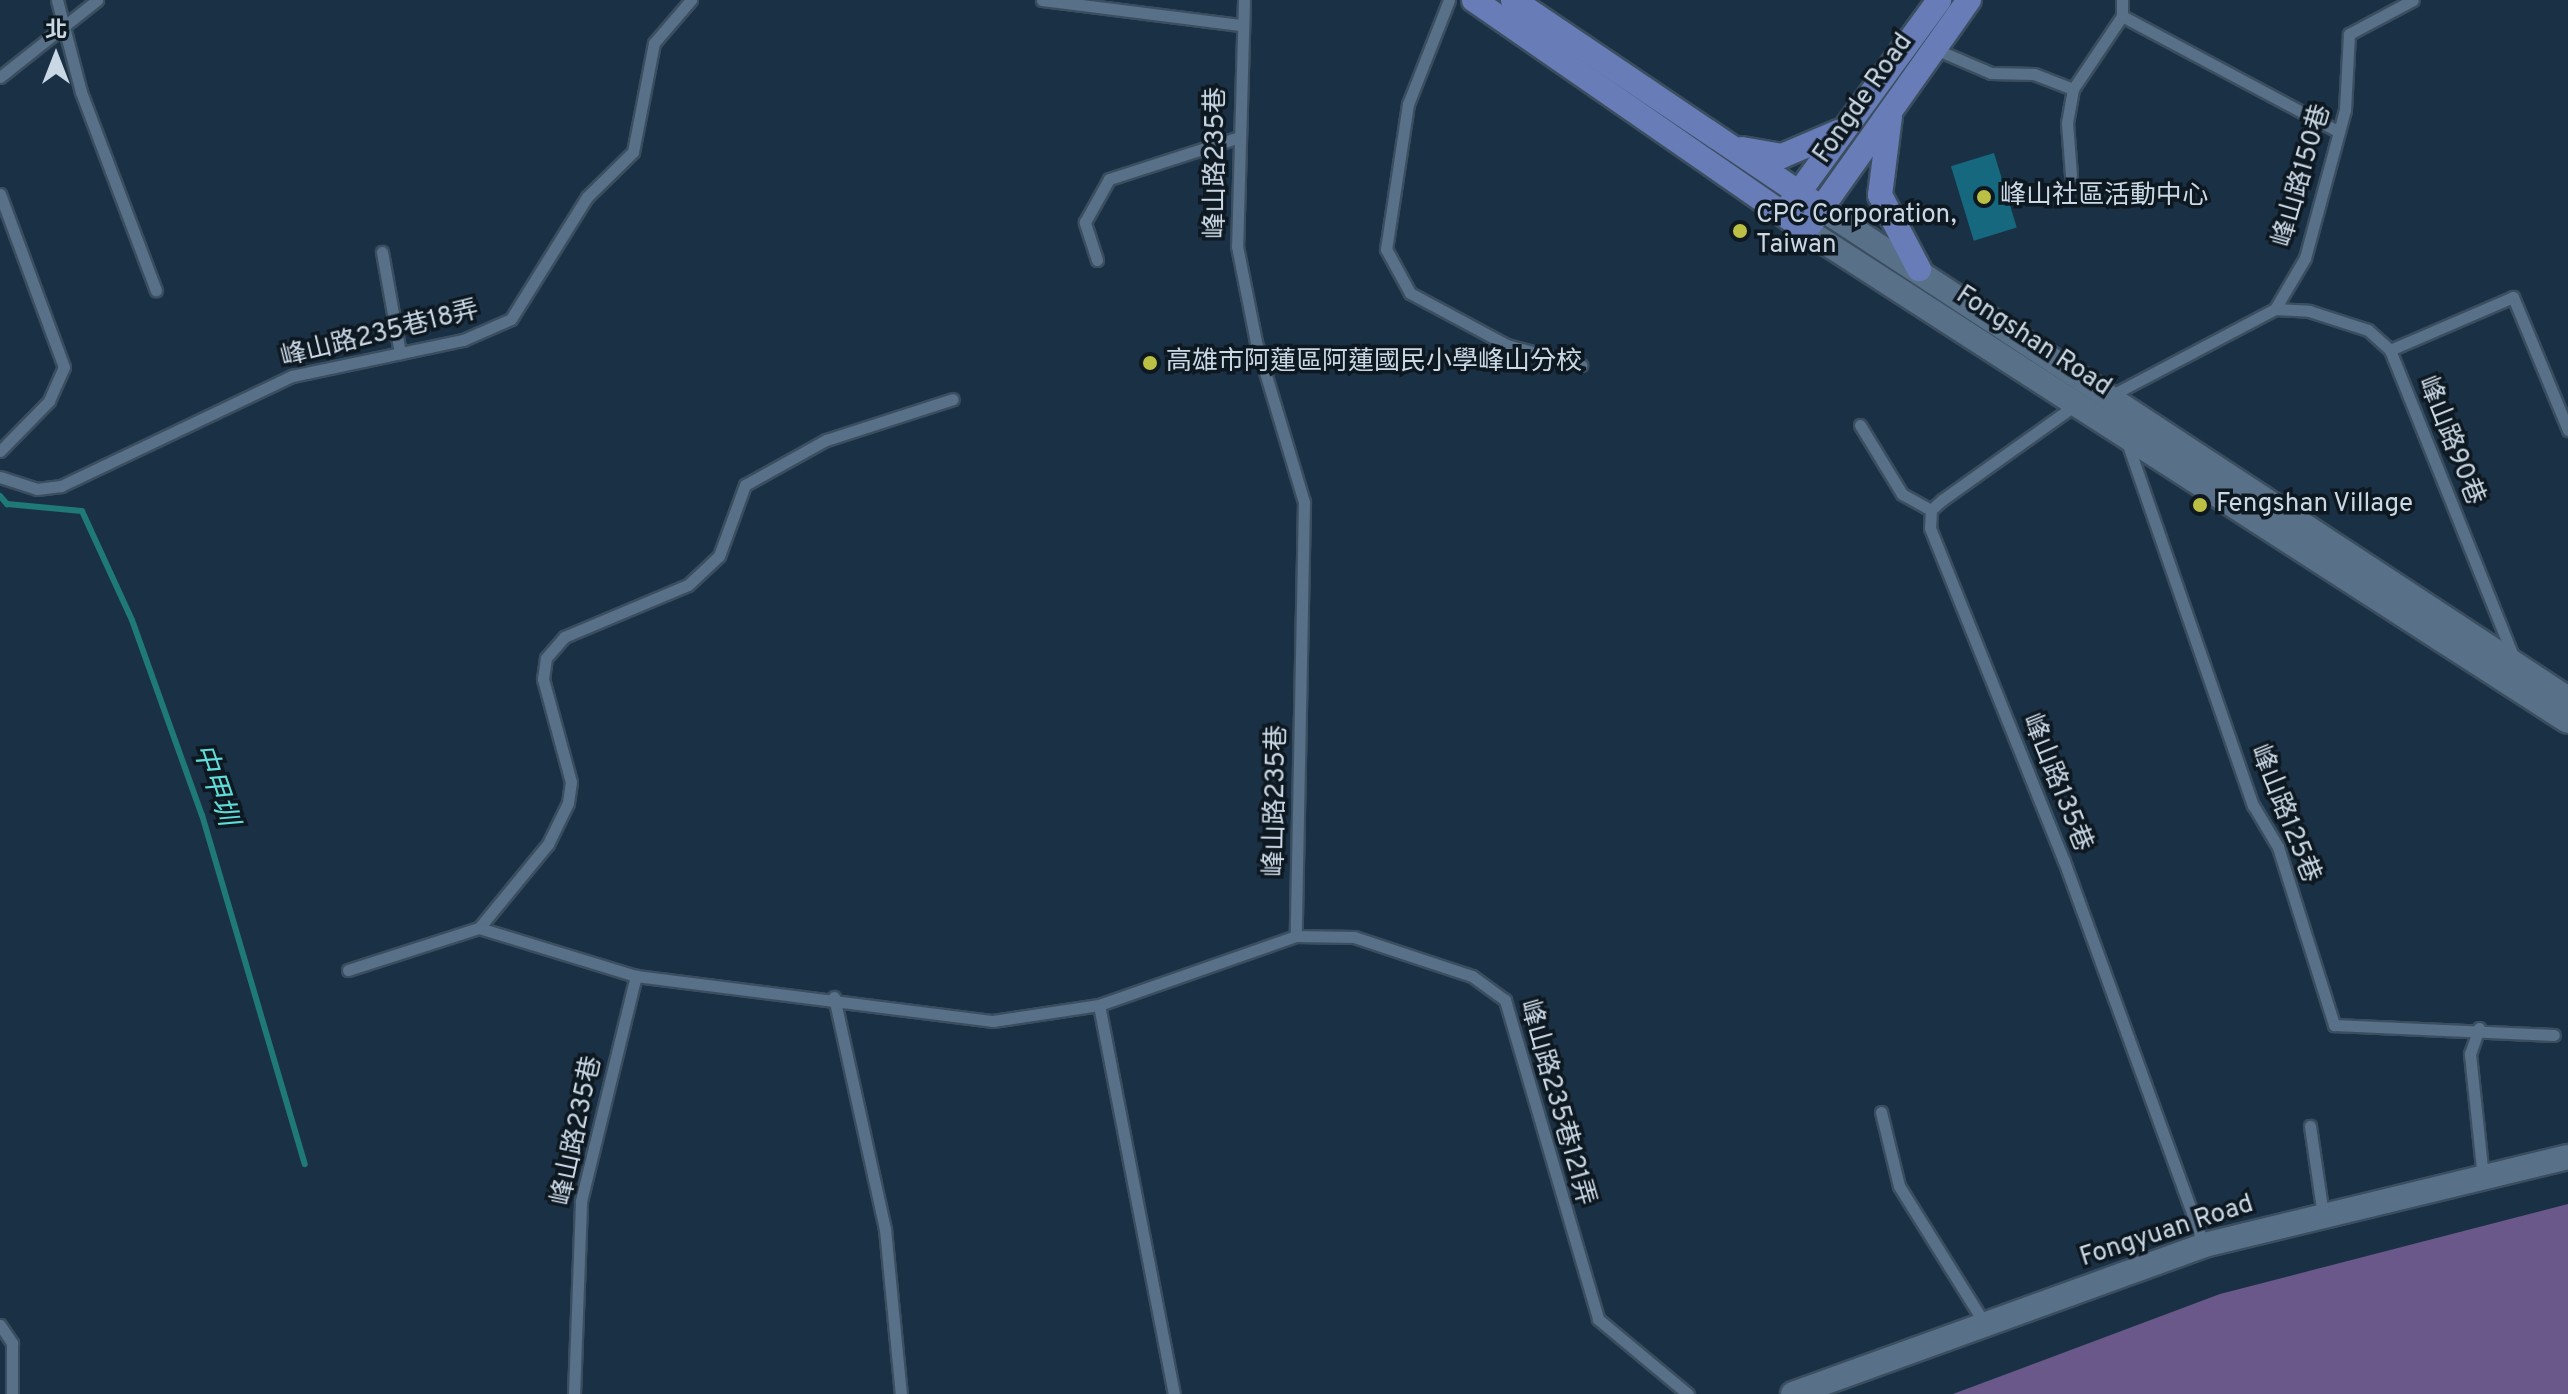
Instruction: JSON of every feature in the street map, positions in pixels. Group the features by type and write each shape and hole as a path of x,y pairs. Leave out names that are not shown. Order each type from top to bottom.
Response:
{"main road":[{"name":"Fongshan Road","path":"1474,0 1806,230"},
{"path":"1513,0 1821,208"},
{"name":"Fongde Road","path":"1783,214 1868,102 1939,0"},
{"name":"Fongde Road","path":"1806,230 1969,0"},
{"path":"1734,148 1782,156 1807,150 1831,139 1868,102"},
{"path":"1890,114 1880,195 1919,269"}],"street":[{"name":"Fongshan Road","path":"1821,208 2112,395 2568,699"},
{"name":"Fongshan Road","path":"1806,230 2568,721"},
{"name":"Fongyuan Road","path":"1793,1394 2204,1245 2568,1157"}],"lane":[{"path":"57,0 66,24 81,92 156,290"},
{"path":"0,77 97,0"},
{"name":"峰山路235巷18弄","path":"0,477 37,489 61,486 292,376 489,332 531,296 587,197 633,152 654,43 691,0"},
{"path":"1042,0 1240,25"},
{"name":"峰山路235巷","path":"1244,0 1240,25 1237,246 1256,342 1304,502 1296,936"},
{"path":"1449,0 1408,104 1386,249 1410,293 1507,345 1581,365"},
{"path":"2071,175 2067,123 2073,89 2122,16 2122,0"},
{"name":"峰山路150巷","path":"2275,309 2305,258 2347,101 2349,34 2413,0"},
{"path":"2122,16 2337,131"},
{"path":"1934,49 1991,73 2034,74 2073,89"},
{"path":"1097,260 1085,222 1109,179 1237,138"},
{"path":"0,194 64,367 49,401 0,451"},
{"path":"382,252 400,353"},
{"path":"2112,395 2275,309 2368,330 2390,350 2513,297 2568,430"},
{"name":"峰山路90巷","path":"2390,350 2516,666"},
{"path":"348,970 479,928 548,844 568,803 571,782 543,679 546,658 564,637 688,585 719,556 745,485 826,440 953,399"},
{"path":"1860,425 1902,494 1931,510 2078,403"},
{"path":"2124,435 2135,412"},
{"name":"峰山路125巷","path":"2124,435 2253,805 2278,847 2329,1016 2343,1028 2479,1028 2499,1037 2554,1035"},
{"name":"峰山路135巷","path":"1931,510 1930,528 2064,861 2204,1245"},
{"path":"479,928 636,976 834,997 976,1021 1099,1005 1296,936"},
{"name":"峰山路235巷121弄","path":"1296,936 1354,937 1496,988 1598,1319 1688,1394"},
{"name":"峰山路235巷","path":"574,1394 581,1201 636,976"},
{"path":"834,997 885,1229 901,1394"},
{"path":"1099,1005 1174,1394"},
{"path":"2479,1028 2470,1054 2483,1178"},
{"path":"1881,1112 1899,1186 1985,1324"},
{"path":"2310,1126 2323,1215"},
{"path":"0,1325 12,1343 12,1394"}],"shaded area":[{"path":"2568,1204 2568,1394 1953,1394 2220,1294"}],"building":[{"name":"峰山社區活動中心","path":"1994,153 2017,228 1974,241 1951,166"}],"waterway":[{"name":"中甲圳","path":"0,496 7,504 82,511 132,620 202,815 305,1164"}],"place":[{"name":"峰山社區活動中心","path":"1984,197"},
{"name":"CPC Corporation, Taiwan","path":"1740,231"},
{"name":"高雄市阿蓮區阿蓮國民小學峰山分校","path":"1150,363"},
{"name":"Fengshan Village","path":"2200,505"}]}
